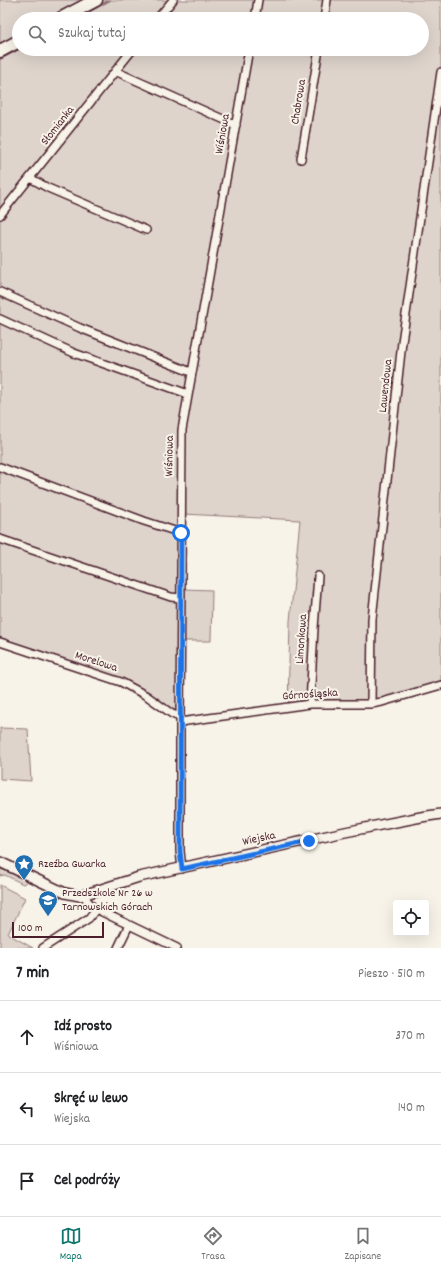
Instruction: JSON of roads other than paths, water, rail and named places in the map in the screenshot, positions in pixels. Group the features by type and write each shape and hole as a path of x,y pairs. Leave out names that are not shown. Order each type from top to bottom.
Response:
{"highway":[{"path":"73,12 96,0"},
{"path":"0,51 12,45"}],"street":[{"path":"163,12 173,0"},
{"path":"256,12 258,0"},
{"path":"325,12 327,0"},
{"name":"Słomianka","path":"0,215 127,56"},
{"name":"Wiśniowa","path":"182,869 180,851 180,598 182,430 248,56"},
{"name":"Chabrowa","path":"301,159 318,56"},
{"path":"115,71 236,125"},
{"name":"Lawendowa","path":"371,704 372,620 402,342 441,72"},
{"path":"30,178 48,188 146,230"},
{"path":"0,292 80,328 191,372"},
{"path":"0,319 74,353 188,394"},
{"path":"0,467 144,521 181,533"},
{"path":"0,539 171,597 180,598"},
{"name":"Limonkowa","path":"310,704 318,576"},
{"name":"Morelowa","path":"0,642 121,682 147,696 180,720"},
{"name":"Górnośląska","path":"180,720 310,704 371,704 441,686"},
{"name":"Wiejska","path":"84,896 123,881 345,832 441,814"},
{"path":"0,862 64,893 84,896 96,909 177,948"},
{"path":"43,948 89,918 96,909"},
{"path":"118,948 129,925"}],"waterway":[{"path":"88,12 110,0"},
{"path":"0,59 12,53"}],"place":[{"name":"Rzeźba Gwarka","path":"24,881"},
{"name":"Przedszkole Nr 26 w Tarnowskich Górach","path":"48,917"}]}
